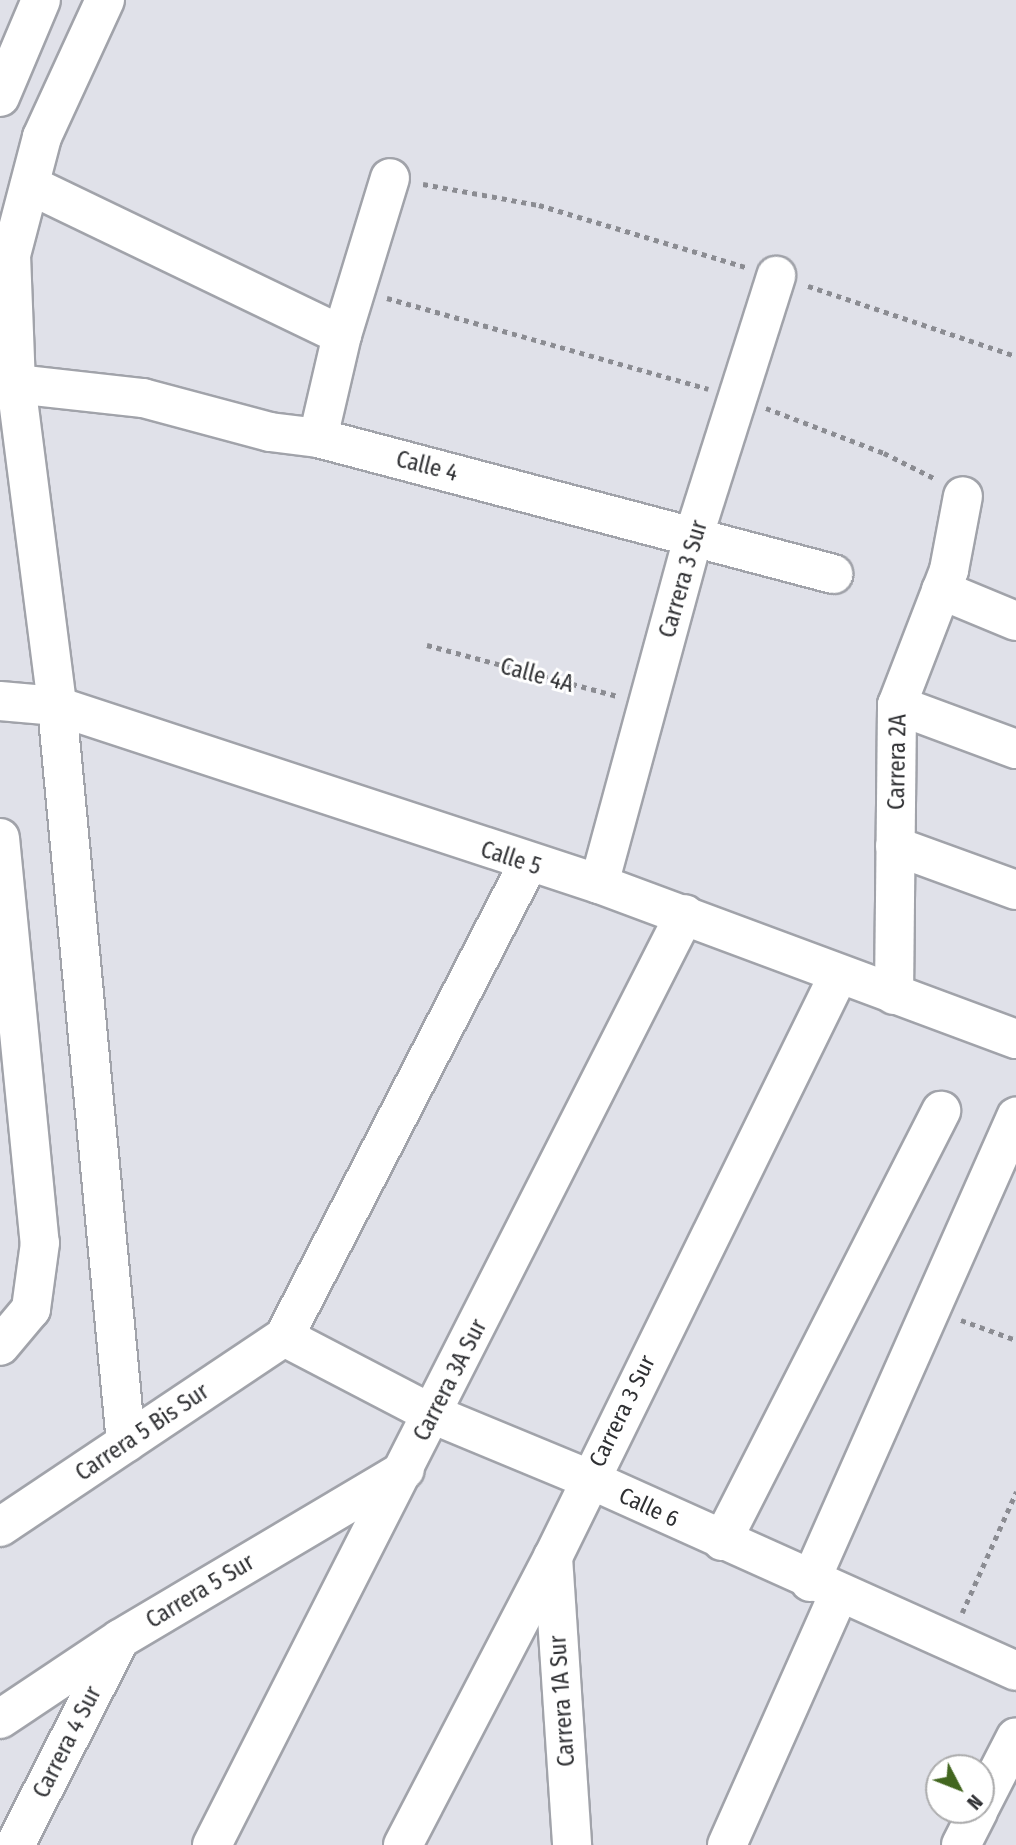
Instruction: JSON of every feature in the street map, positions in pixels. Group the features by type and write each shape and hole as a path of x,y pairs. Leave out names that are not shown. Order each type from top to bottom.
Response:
{"street":[{"path":"0,97 41,0"},
{"path":"105,0 42,137 11,255 16,384 57,706 126,1443"},
{"path":"318,438 342,335 390,178"},
{"path":"30,185 342,335"},
{"name":"Carrera 3 Sur","path":"598,884 695,535 776,276"},
{"name":"Calle 4","path":"16,384 143,398 270,432 318,438 695,535 833,575"},
{"name":"Carrera 2A","path":"894,995 897,705 941,590 963,496"},
{"path":"941,590 1016,621"},
{"name":"Calle 5","path":"0,701 57,706 528,864 598,884 685,914 838,976 1016,1039"},
{"path":"897,705 1016,749"},
{"path":"0,838 40,1243 31,1309 0,1346"},
{"path":"895,846 1016,890"},
{"path":"284,1337 528,864"},
{"name":"Carrera 3A Sur","path":"212,1845 405,1470 685,914"},
{"name":"Carrera 3 Sur","path":"403,1845 553,1557 838,976"},
{"path":"722,1541 942,1111"},
{"path":"727,1845 934,1309 1016,1117"},
{"name":"Carrera 5 Bis Sur","path":"0,1527 284,1337"},
{"name":"Calle 6","path":"284,1337 432,1415 589,1479 825,1588 1016,1671"},
{"name":"Carrera 5 Sur","path":"0,1719 120,1639 405,1470"},
{"name":"Carrera 1A Sur","path":"553,1557 572,1845"},
{"name":"Carrera 4 Sur","path":"15,1845 120,1639"},
{"path":"995,1778 1016,1737"},
{"path":"961,1845 972,1824"}],"path":[{"path":"390,178 539,205 776,276 1016,356"},
{"path":"355,289 533,339"},
{"name":"Calle 4A","path":"427,645 648,704"},
{"path":"934,1309 1016,1340"},
{"path":"949,1642 1016,1492"}]}
